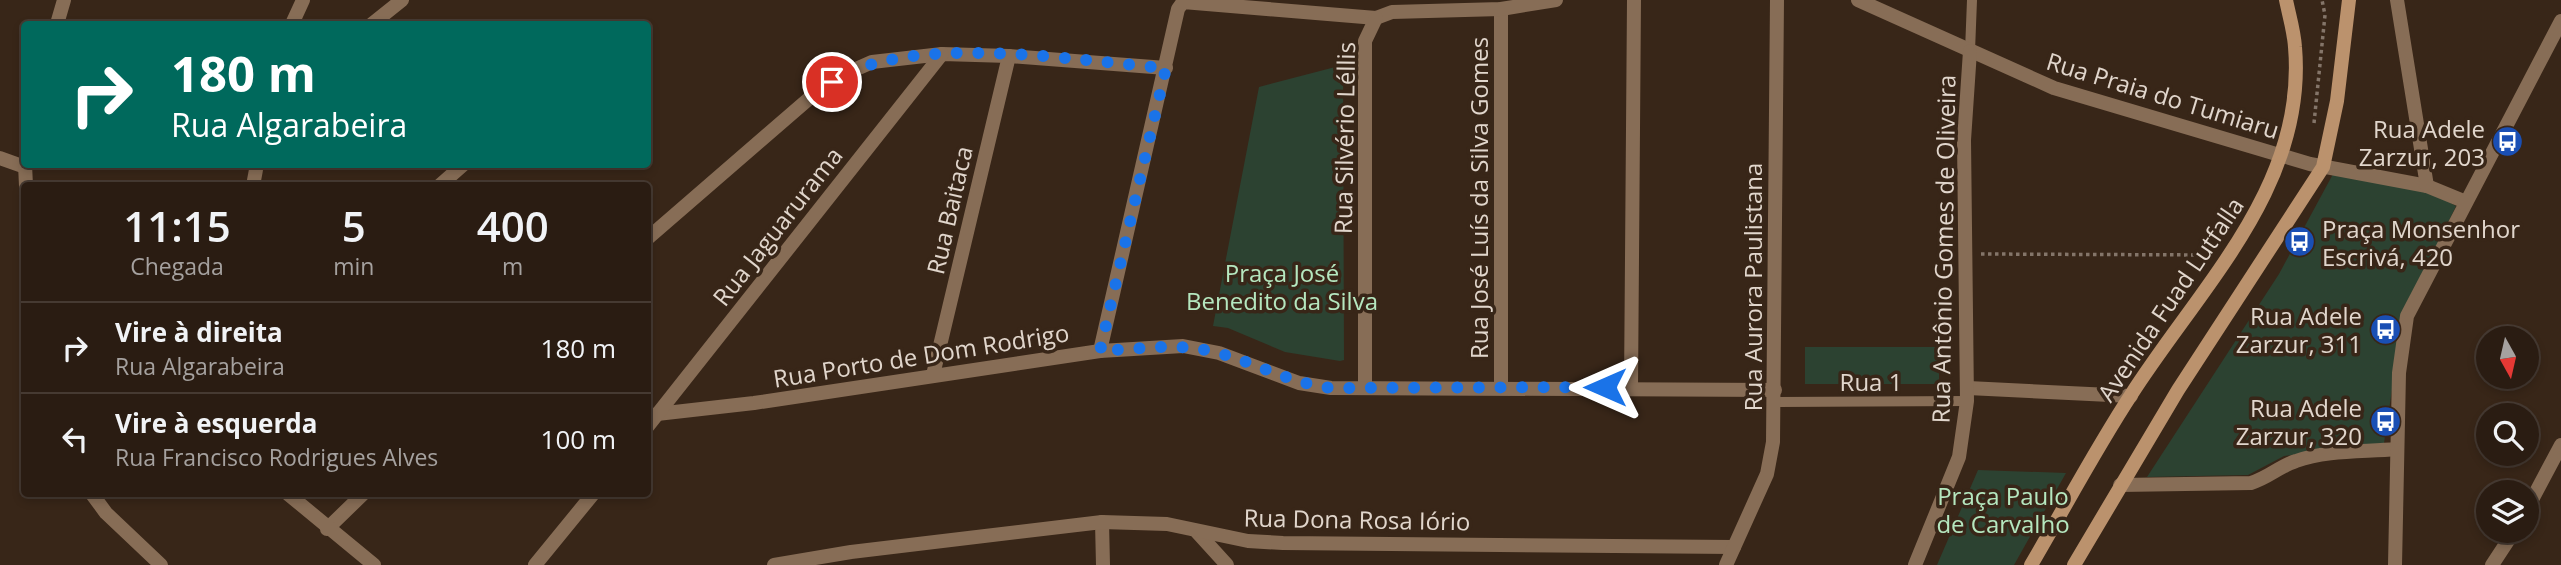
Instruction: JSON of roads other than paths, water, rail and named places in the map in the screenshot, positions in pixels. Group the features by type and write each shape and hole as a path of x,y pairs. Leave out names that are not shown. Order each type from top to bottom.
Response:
{"main road":[{"name":"Avenida Fuad Lutfalla","path":"2031,565 2130,396 2253,220 2282,155 2292,116 2295,46 2286,0"},
{"path":"2074,565 2316,165 2337,101 2349,0"}],"street":[{"path":"58,21 64,0"},
{"path":"293,21 303,0"},
{"path":"376,21 402,0"},
{"path":"1100,351 1178,9 1189,1 1376,18 1401,11 1501,9 1556,0"},
{"path":"1632,387 1634,0"},
{"name":"Rua Aurora Paulistana","path":"1726,565 1767,474 1773,442 1777,0"},
{"name":"Rua Praia do Tumiaru","path":"1858,0 2054,88 2316,165 2427,186 2466,202"},
{"path":"2397,0 2427,186"},
{"name":"Rua José Luís da Silva Gomes","path":"1501,9 1501,387"},
{"name":"Rua Silvério Léllis","path":"1366,387 1365,41 1376,18"},
{"path":"2395,565 2399,373 2407,316 2561,20"},
{"name":"Rua Antônio Gomes de Oliveira","path":"1915,565 1959,457 1968,394 1964,140 1970,51"},
{"path":"651,235 819,90 872,62 942,54 1009,56 1166,68"},
{"name":"Rua Jaguarurama","path":"652,420 942,54"},
{"name":"Rua Baitaca","path":"933,375 1009,56"},
{"path":"0,158 21,165"},
{"path":"444,182 459,168"},
{"name":"Rua Porto de Dom Rodrigo","path":"652,420 1100,351 1183,346 1219,353 1299,383 1331,388 1632,387 1775,396"},
{"path":"1968,394 2130,396"},
{"path":"2539,486 2561,445"},
{"path":"2120,485 2251,483 2294,461 2309,457 2396,449"},
{"path":"94,497 106,513 161,565"},
{"path":"291,497 374,565"},
{"path":"327,529 360,497"},
{"path":"535,565 591,497"},
{"path":"1101,522 1103,565"},
{"name":"Rua Dona Rosa Iório","path":"774,565 851,552 1101,522 1167,524 1197,532 1283,543 1734,547"},
{"path":"1197,532 1227,565"},
{"path":"2492,565 2506,543"}],"lane":[{"path":"1970,51 1972,0"},
{"name":"Rua 1","path":"1775,396 1968,394"}],"place":[{"name":"Rua Adele Zarzur, 203","path":"2508,142"},
{"name":"Praça Monsenhor Escrivá, 420","path":"2299,242"},
{"name":"Rua Adele Zarzur, 311","path":"2385,329"},
{"name":"Rua Adele Zarzur, 320","path":"2385,421"}],"park label":[{"name":"Praça José Benedito da Silva","path":"1282,286"},
{"name":"Praça Paulo de Carvalho","path":"2003,509"}]}
